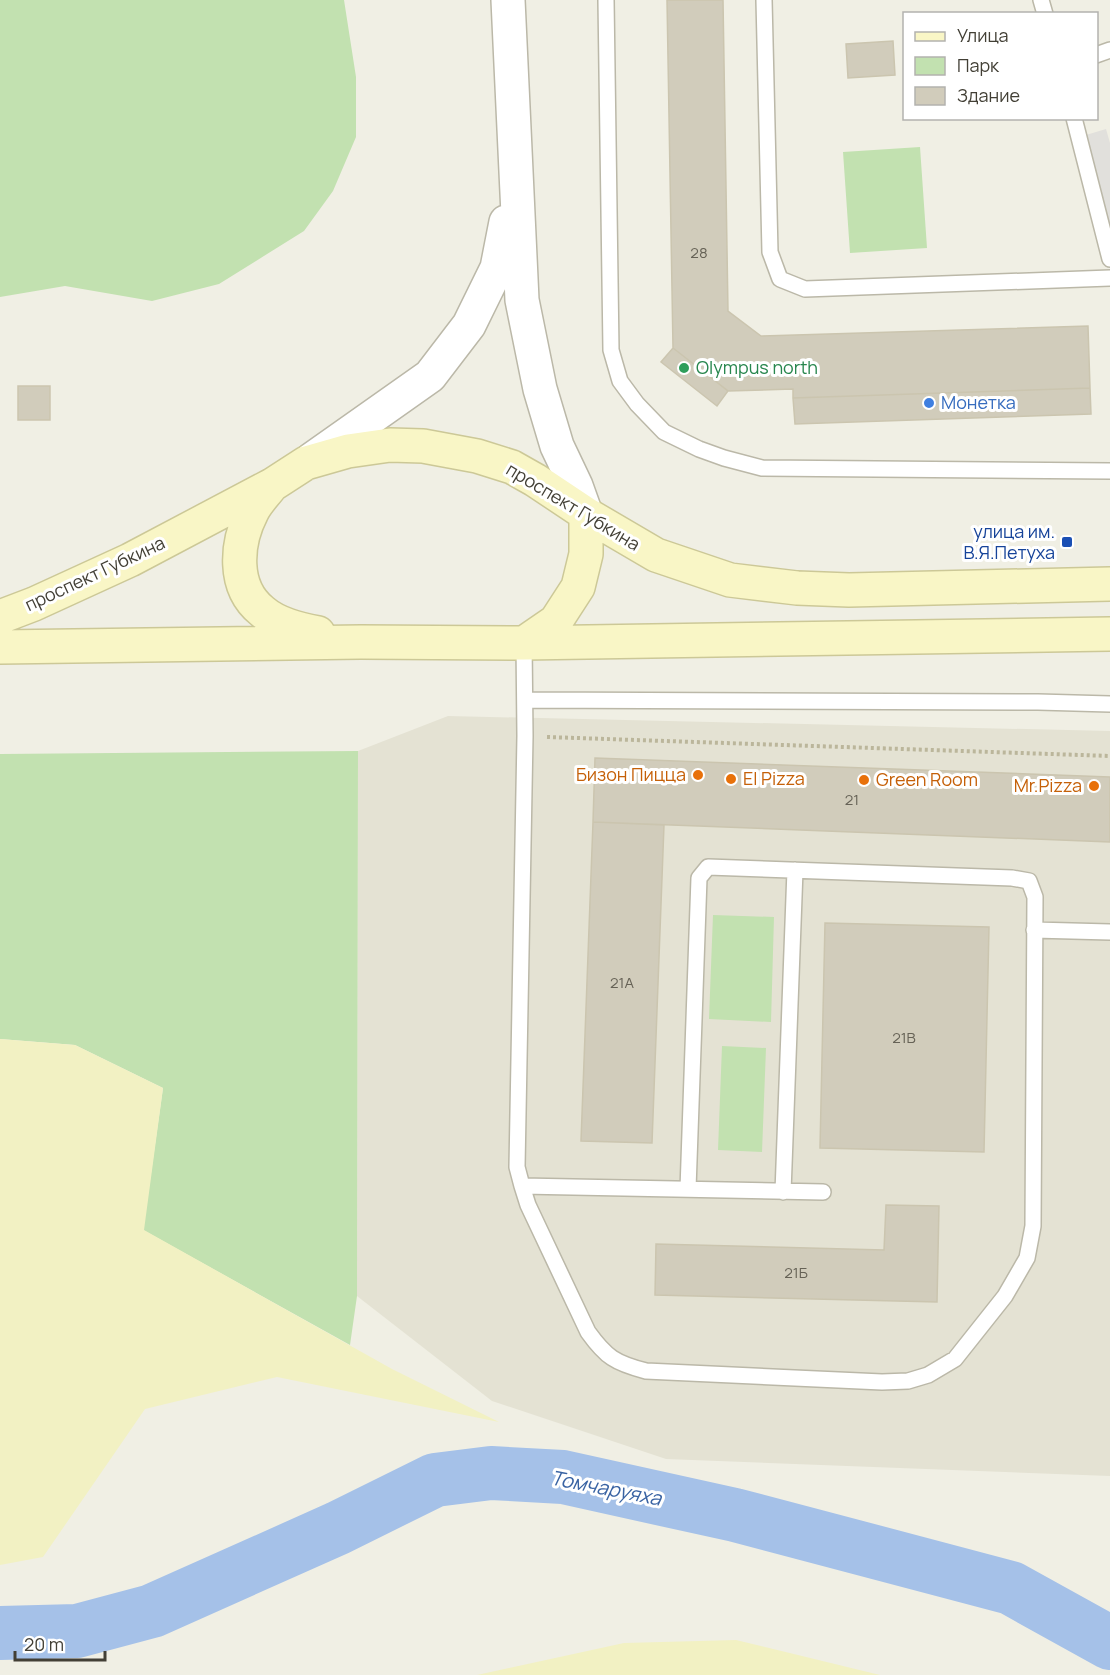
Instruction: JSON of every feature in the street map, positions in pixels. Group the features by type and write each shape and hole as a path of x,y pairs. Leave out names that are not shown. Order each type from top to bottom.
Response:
{"main road":[{"name":"проспект Губкина","path":"0,617 130,560 272,485 306,463 348,451 390,445 423,446 477,456 512,467 656,555 730,580 797,588 849,590 1110,584"},
{"path":"272,485 252,511 243,540 239,566 246,593 263,613 282,623 361,642"},
{"path":"524,643 556,621 578,587 586,554 586,514"},
{"path":"0,646 361,642 524,643 1110,634"}],"street":[{"path":"508,0 522,300 540,389 557,446 586,514"},
{"path":"306,463 430,376 469,325 497,268 515,179"}],"lane":[{"path":"606,0 611,350 620,381 637,404 664,432 699,449 762,468 1110,471"},
{"path":"764,0 770,252 780,279 805,290 1110,278"},
{"path":"1075,120 1110,259"},
{"path":"524,643 525,736 517,1167 528,1205 588,1332 600,1349 620,1364 646,1371 882,1382 908,1381 928,1375 955,1359 1005,1296 1027,1258 1033,1226 1035,897 1029,882 1012,878 708,867 699,878 688,1189"},
{"path":"525,700 1110,704"},
{"path":"783,1192 795,870"},
{"path":"1034,930 1110,932"},
{"path":"522,1186 823,1192"}],"path":[{"path":"525,736 1110,756"}],"shaded area":[{"path":"1106,129 1110,143 1110,227 1086,135"},
{"path":"448,716 1110,731 1110,1476 666,1459 492,1401 357,1296 358,751"}],"green space":[{"path":"0,0 344,0 356,77 356,137 333,191 304,231 219,284 152,301 65,286 0,297"},
{"path":"920,147 927,248 850,253 843,152"},
{"path":"358,751 357,1296 350,1345 143,1230 163,1088 75,1045 0,1039 0,754"},
{"path":"713,915 774,917 771,1022 709,1019"},
{"path":"722,1046 766,1048 762,1152 718,1150"}],"sand":[{"path":"0,1039 75,1045 163,1088 144,1230 392,1369 499,1422 277,1377 145,1409 43,1557 0,1565"},
{"path":"736,1640 880,1675 477,1675 624,1643"}],"building":[{"path":"667,0 723,0 728,311 761,336 1088,326 1090,388 793,398 793,389 728,391 673,348"},
{"path":"893,41 895,75 848,78 846,44"},
{"path":"673,348 728,391 717,406 661,362"},
{"path":"18,386 50,386 50,420 18,420"},
{"path":"1090,388 1091,414 795,424 793,398"},
{"path":"595,758 1110,777 1110,842 593,822"},
{"path":"593,822 664,825 652,1143 581,1141"},
{"path":"825,923 989,927 984,1152 820,1148"},
{"path":"886,1205 939,1206 937,1302 655,1295 656,1244 884,1250"}],"waterway":[{"name":"Томчаруяха","path":"0,1633 77,1631 152,1611 338,1528 435,1480 491,1473 563,1477 735,1515 1011,1588 1110,1643"}],"place":[{"name":"Olympus north","path":"684,368"},
{"name":"Монетка","path":"929,403"},
{"name":"улица им. В.Я.Петуха","path":"1067,542"},
{"name":"Бизон Пицца","path":"698,775"},
{"name":"El Pizza","path":"731,779"},
{"name":"Green Room","path":"864,780"},
{"name":"Mr.Pizza","path":"1094,786"}]}
